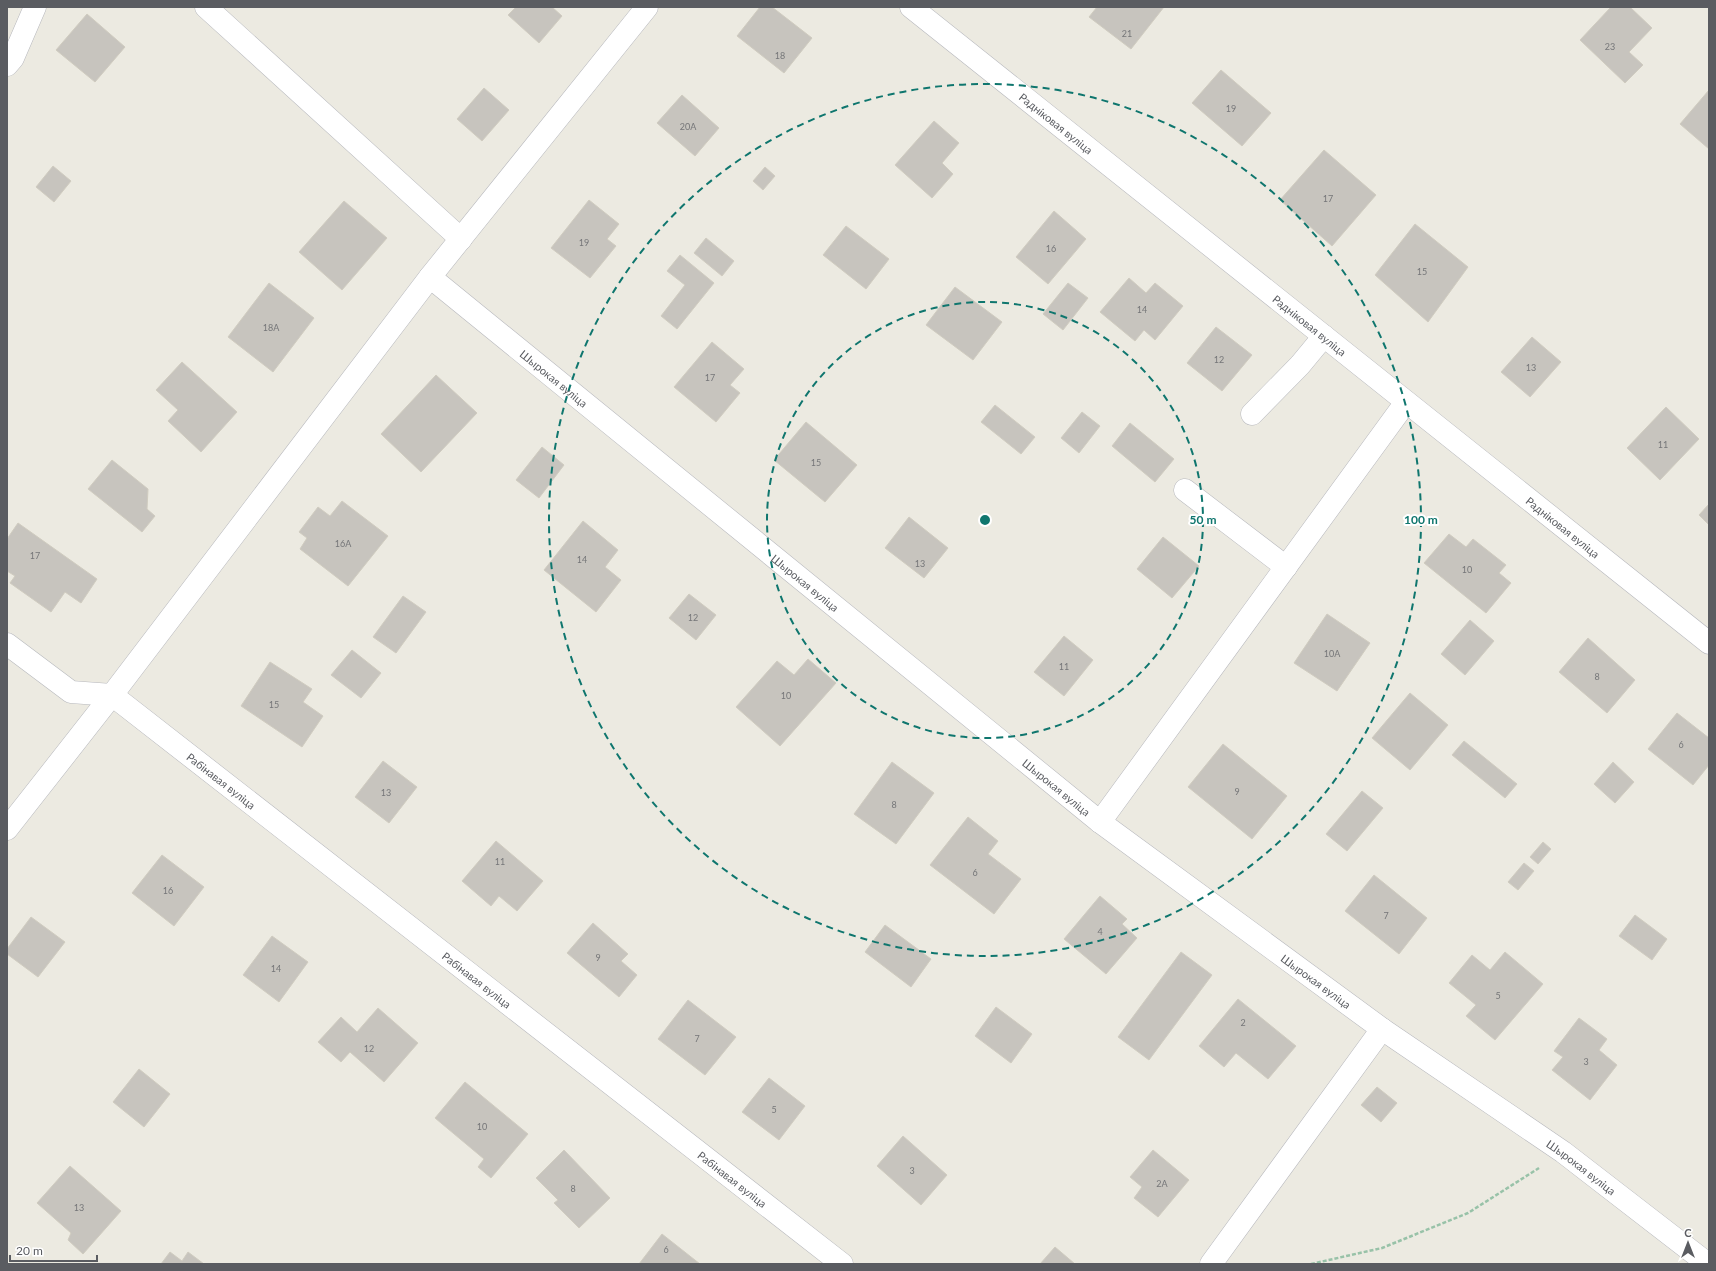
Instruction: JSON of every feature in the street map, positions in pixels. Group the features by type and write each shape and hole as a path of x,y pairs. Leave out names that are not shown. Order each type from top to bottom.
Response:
{"street":[{"path":"7,65 12,58 35,7"},
{"path":"206,7 461,239"},
{"path":"7,829 112,695 430,277 647,7"},
{"name":"Радніковая вуліца","path":"911,7 1709,643"},
{"name":"Шырокая вуліца","path":"430,277 1100,822 1228,918 1382,1029 1563,1152 1708,1264"},
{"path":"1252,414 1300,365 1324,336"},
{"path":"1100,822 1406,402"},
{"path":"1184,490 1286,568"},
{"path":"7,644 71,692 112,695"},
{"name":"Рабінавая вуліца","path":"112,695 842,1264"},
{"path":"1211,1264 1382,1029"}],"path":[{"path":"1311,1264 1382,1248 1468,1213 1563,1152"}],"building":[{"path":"516,7 552,7 562,16 539,43 508,15"},
{"path":"760,7 772,7 812,38 784,73 737,36"},
{"path":"1097,7 1164,7 1131,49 1089,17"},
{"path":"1611,7 1630,7 1652,28 1629,52 1643,65 1625,83 1580,40"},
{"path":"87,14 125,47 95,82 56,50"},
{"path":"1221,70 1271,113 1242,146 1192,103"},
{"path":"484,88 509,110 482,141 457,119"},
{"path":"1709,90 1709,149 1680,124"},
{"path":"682,95 719,128 695,156 657,123"},
{"path":"934,121 959,143 942,163 953,174 932,198 895,165"},
{"path":"1324,150 1376,195 1332,246 1280,200"},
{"path":"53,166 71,181 54,202 36,187"},
{"path":"765,167 775,176 763,190 753,181"},
{"path":"589,200 619,224 607,239 616,246 590,278 551,248"},
{"path":"344,201 387,238 342,290 299,252"},
{"path":"1054,211 1086,239 1048,284 1016,257"},
{"path":"1415,224 1468,267 1428,322 1375,275"},
{"path":"846,226 889,259 866,289 823,255"},
{"path":"706,238 734,261 722,276 694,253"},
{"path":"680,255 714,283 677,329 661,316 685,285 667,271"},
{"path":"1129,278 1146,293 1155,283 1183,306 1155,340 1144,330 1135,341 1100,312"},
{"path":"269,283 314,318 273,372 228,337"},
{"path":"1068,283 1088,298 1063,330 1043,314"},
{"path":"955,287 1002,322 973,360 926,325"},
{"path":"1216,327 1252,355 1222,391 1187,363"},
{"path":"1532,337 1561,362 1530,397 1501,372"},
{"path":"712,342 744,369 730,385 740,393 716,422 674,387"},
{"path":"182,362 237,412 201,452 168,421 178,410 156,390"},
{"path":"436,375 477,413 421,472 381,434"},
{"path":"995,405 1035,437 1021,454 981,422"},
{"path":"1666,407 1699,439 1660,480 1627,448"},
{"path":"1082,412 1100,426 1079,453 1061,438"},
{"path":"806,422 857,465 825,502 774,460"},
{"path":"1130,423 1174,459 1155,482 1112,446"},
{"path":"542,447 564,465 539,498 516,480"},
{"path":"112,460 148,489 147,509 155,516 142,532 88,489"},
{"path":"342,501 388,536 348,586 300,549 307,538 299,532 318,507 330,516"},
{"path":"1709,504 1709,525 1699,515"},
{"path":"909,517 948,548 924,578 885,548"},
{"path":"583,521 618,550 605,567 621,580 596,612 544,570"},
{"path":"18,523 97,579 81,603 65,592 51,612 10,583 15,576 7,571 7,539"},
{"path":"1449,534 1466,547 1473,539 1506,565 1499,573 1511,583 1486,613 1424,563"},
{"path":"1163,537 1199,566 1172,598 1137,569"},
{"path":"689,594 716,615 696,640 669,618"},
{"path":"403,596 426,612 396,653 373,637"},
{"path":"1327,614 1370,643 1337,691 1294,663"},
{"path":"1470,620 1494,641 1465,675 1441,654"},
{"path":"1064,636 1093,660 1064,696 1034,672"},
{"path":"1588,638 1635,680 1607,713 1559,672"},
{"path":"352,650 381,673 361,698 331,675"},
{"path":"808,659 836,683 780,746 736,707 777,661 794,675"},
{"path":"270,662 312,689 303,702 323,716 302,747 241,706"},
{"path":"1410,693 1448,725 1410,770 1372,738"},
{"path":"1677,713 1709,738 1709,765 1693,785 1648,749"},
{"path":"1464,741 1517,784 1505,798 1452,755"},
{"path":"1223,744 1287,796 1252,839 1188,787"},
{"path":"383,761 417,787 389,823 355,797"},
{"path":"892,762 934,793 896,844 854,814"},
{"path":"1613,762 1634,782 1615,803 1594,784"},
{"path":"1362,791 1383,808 1347,851 1326,834"},
{"path":"968,817 998,841 988,854 1021,879 994,914 930,865"},
{"path":"496,841 543,881 517,911 499,896 491,906 462,881"},
{"path":"1543,842 1551,849 1538,864 1530,857"},
{"path":"162,855 204,887 174,926 132,893"},
{"path":"1524,863 1534,871 1518,890 1508,882"},
{"path":"1374,875 1427,918 1399,954 1345,911"},
{"path":"1100,896 1127,919 1122,924 1137,938 1106,974 1064,939"},
{"path":"1635,915 1667,939 1652,960 1619,936"},
{"path":"31,917 65,942 38,977 7,954 7,949"},
{"path":"593,923 628,954 621,961 637,975 619,997 567,953"},
{"path":"885,925 931,959 911,987 865,952"},
{"path":"272,936 308,962 279,1002 243,975"},
{"path":"1181,952 1212,975 1149,1060 1118,1037"},
{"path":"1505,952 1543,984 1495,1040 1466,1016 1476,1005 1449,983 1472,955 1490,970"},
{"path":"1238,999 1296,1046 1268,1079 1236,1053 1224,1067 1199,1046"},
{"path":"688,1000 736,1037 705,1075 658,1039"},
{"path":"996,1007 1032,1034 1011,1063 975,1036"},
{"path":"378,1008 418,1043 384,1082 350,1052 341,1062 318,1042 341,1017 357,1032"},
{"path":"1579,1018 1607,1039 1599,1050 1617,1065 1590,1100 1552,1070 1563,1057 1554,1051"},
{"path":"139,1069 170,1094 144,1127 113,1102"},
{"path":"769,1078 805,1106 779,1140 742,1112"},
{"path":"465,1082 528,1134 491,1178 478,1167 484,1159 435,1118"},
{"path":"1377,1087 1397,1103 1381,1122 1361,1105"},
{"path":"903,1136 947,1175 921,1205 877,1166"},
{"path":"564,1150 610,1198 579,1228 554,1203 558,1200 536,1178"},
{"path":"1153,1150 1189,1180 1158,1217 1134,1198 1142,1187 1130,1177"},
{"path":"70,1166 121,1211 83,1254 68,1240 71,1233 37,1203"},
{"path":"662,1234 700,1264 639,1264"},
{"path":"1055,1247 1075,1264 1040,1264"},
{"path":"170,1252 182,1261 188,1252 204,1264 161,1264"}]}
